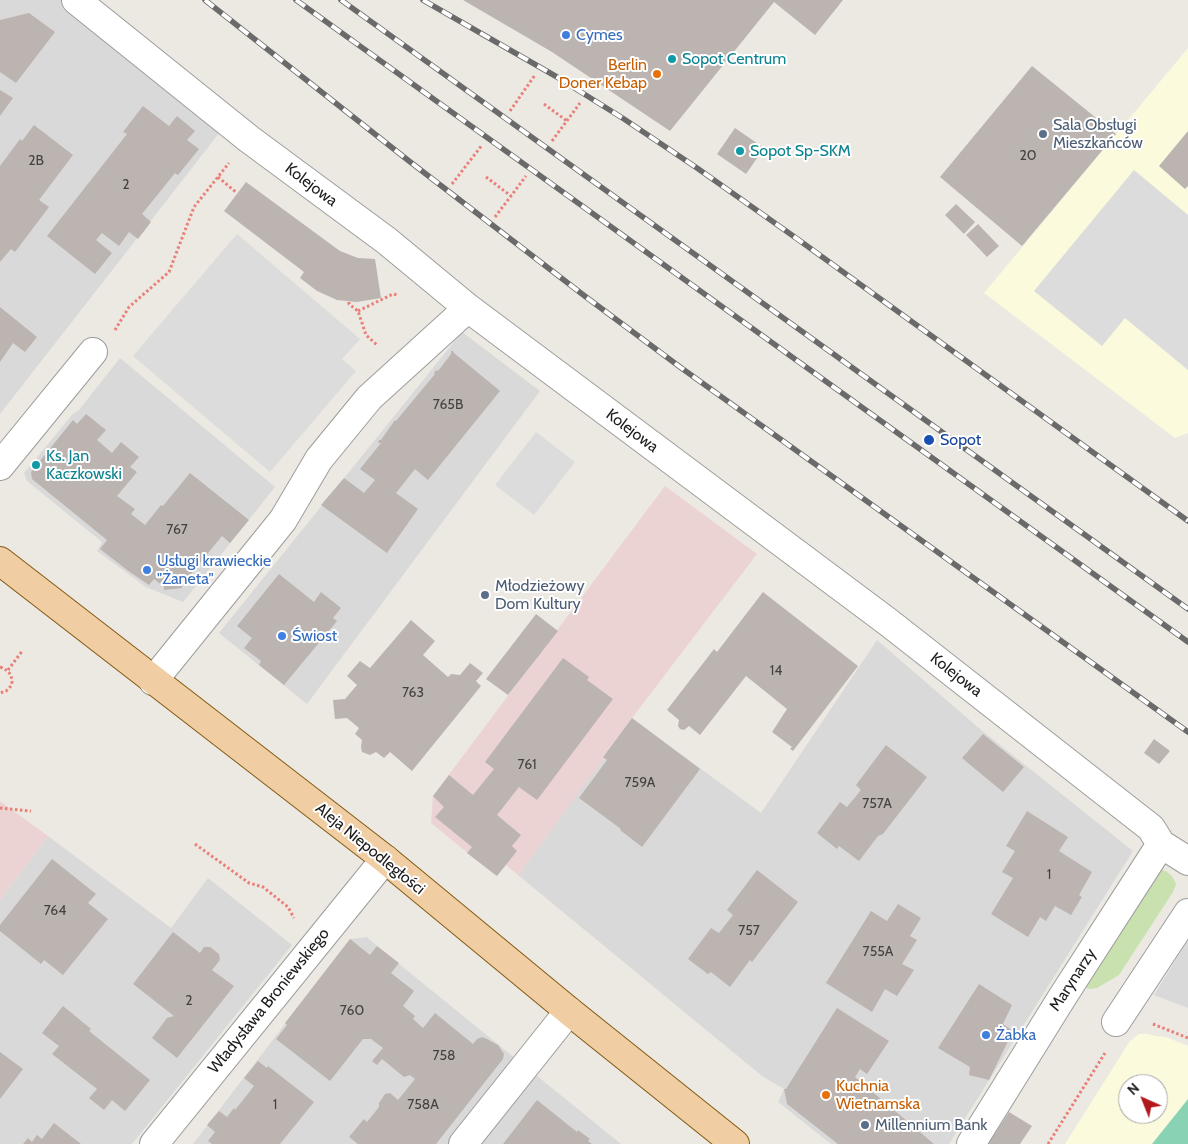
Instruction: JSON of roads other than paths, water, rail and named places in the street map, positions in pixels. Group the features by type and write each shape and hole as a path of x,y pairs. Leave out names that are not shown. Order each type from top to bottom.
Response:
{"main road":[{"name":"Aleja Niepodległości","path":"0,561 385,859 569,1011 735,1144"}],"street":[{"name":"Kolejowa","path":"76,0 250,139 387,242 468,308 888,622 1150,828 1162,844 1188,861"},
{"path":"153,680 283,520 319,459 369,398 468,308"},
{"path":"0,466 93,352"},
{"name":"Marynarzy","path":"971,1144 1063,996 1162,844"},
{"name":"Władysława Broniewskiego","path":"154,1144 385,859"},
{"path":"1116,1022 1188,913"},
{"path":"463,1144 569,1011"}],"railway":[{"path":"205,0 409,161 680,367 1188,732"},
{"path":"296,0 1188,642"},
{"path":"341,0 1188,609"},
{"path":"423,0 557,77 697,168 1188,521"}],"place":[{"name":"Cymes","path":"566,35"},
{"name":"Sopot Centrum","path":"672,59"},
{"name":"Berlin Doner Kebap","path":"657,74"},
{"name":"Sala Obsługi Mieszkańców","path":"1043,134"},
{"name":"Sopot Sp-SKM","path":"740,151"},
{"name":"Sopot","path":"929,440"},
{"name":"Ks. Jan Kaczkowski","path":"36,465"},
{"name":"Usługi krawieckie \"Żaneta\"","path":"147,570"},
{"name":"Młodzieżowy Dom Kultury","path":"485,595"},
{"name":"Świost","path":"282,636"},
{"name":"Żabka","path":"986,1035"},
{"name":"Kuchnia Wietnamska","path":"826,1095"},
{"name":"Millennium Bank","path":"865,1125"}]}
